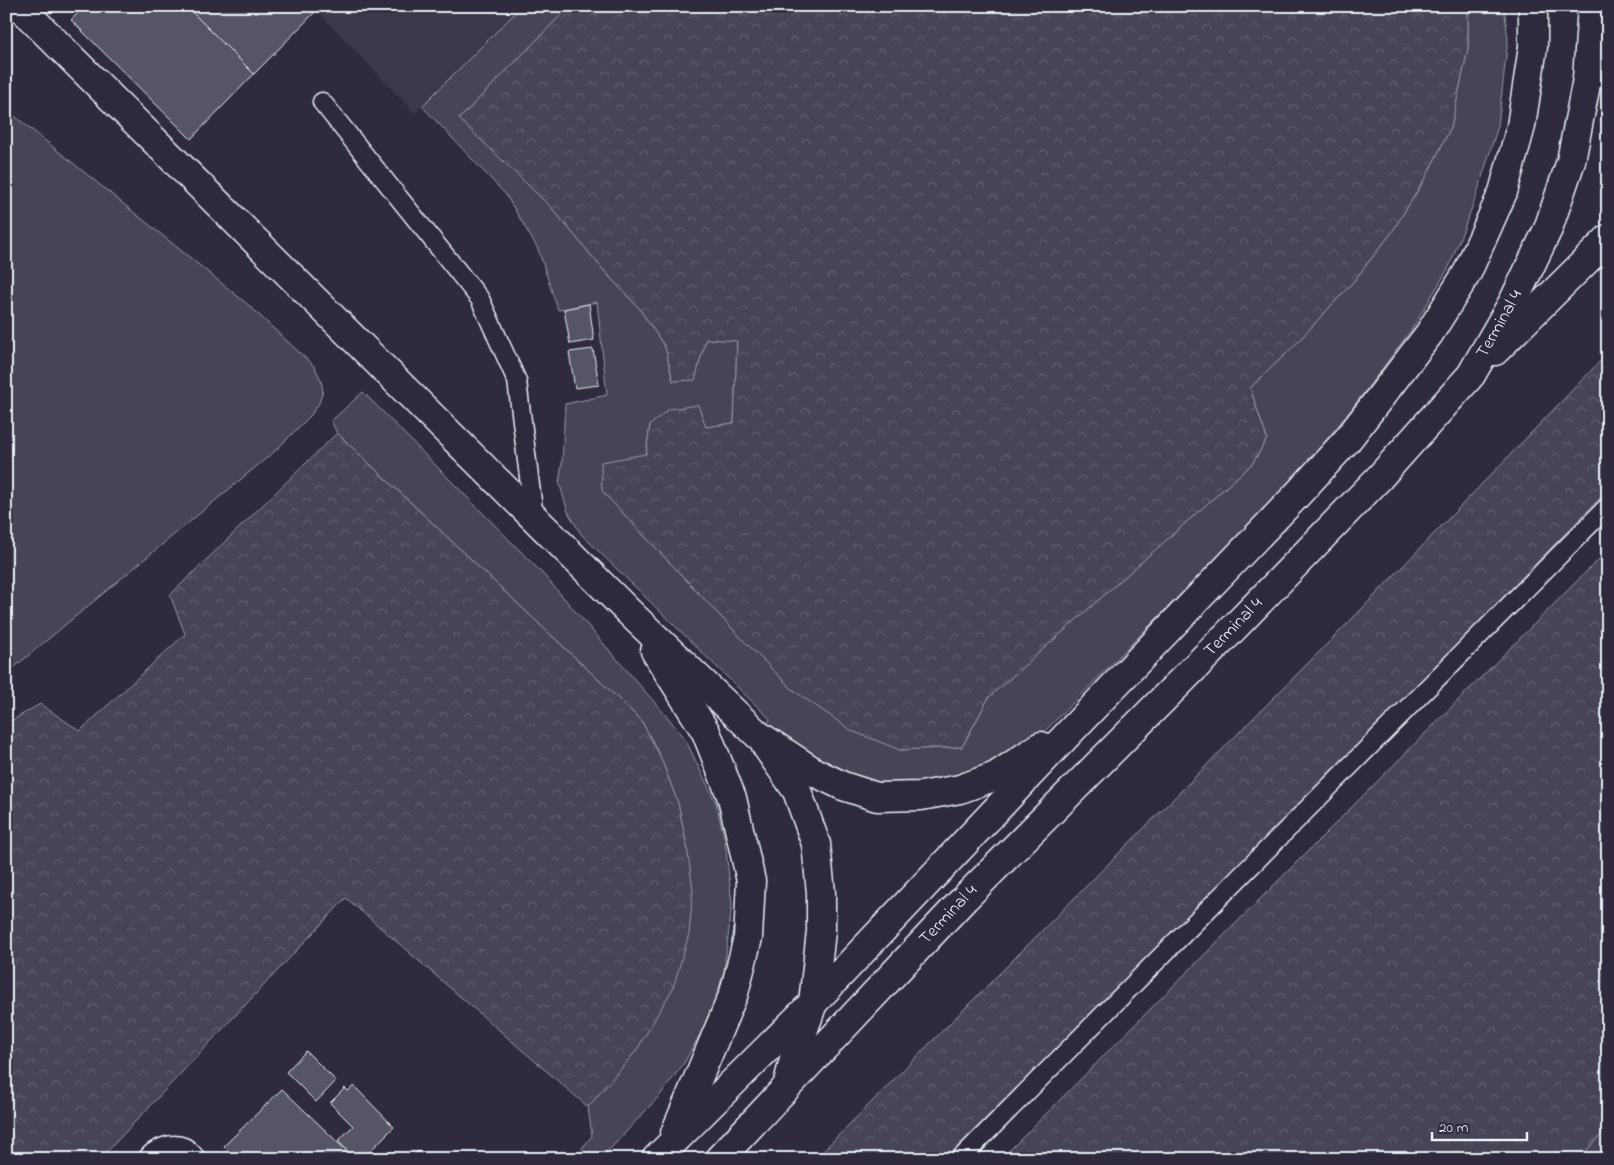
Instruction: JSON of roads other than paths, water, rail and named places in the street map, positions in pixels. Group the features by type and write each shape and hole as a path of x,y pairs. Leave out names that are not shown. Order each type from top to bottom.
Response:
{"street":[{"path":"20,6 633,616 758,734 814,772 843,786 877,796 920,796 960,789 996,776 1085,716"},
{"path":"663,1151 813,1003 1295,497 1348,438 1429,334 1467,273 1503,192 1521,126 1533,48 1533,6"},
{"name":"Terminal 4","path":"719,1159 965,898 1221,641 1365,492 1471,375 1513,302 1548,229 1571,161 1587,79 1592,6"},
{"path":"1471,375 1608,239"},
{"path":"633,616 706,732 732,798 751,880 748,938 734,993 663,1151"},
{"path":"758,734 797,791 816,844 821,893 821,931 813,1003 795,1055 788,1085"}],"lane":[{"path":"322,102 480,299 517,380 534,517"},
{"path":"960,1159 1608,506"},
{"path":"146,1159 165,1145 185,1147 197,1159"}]}
